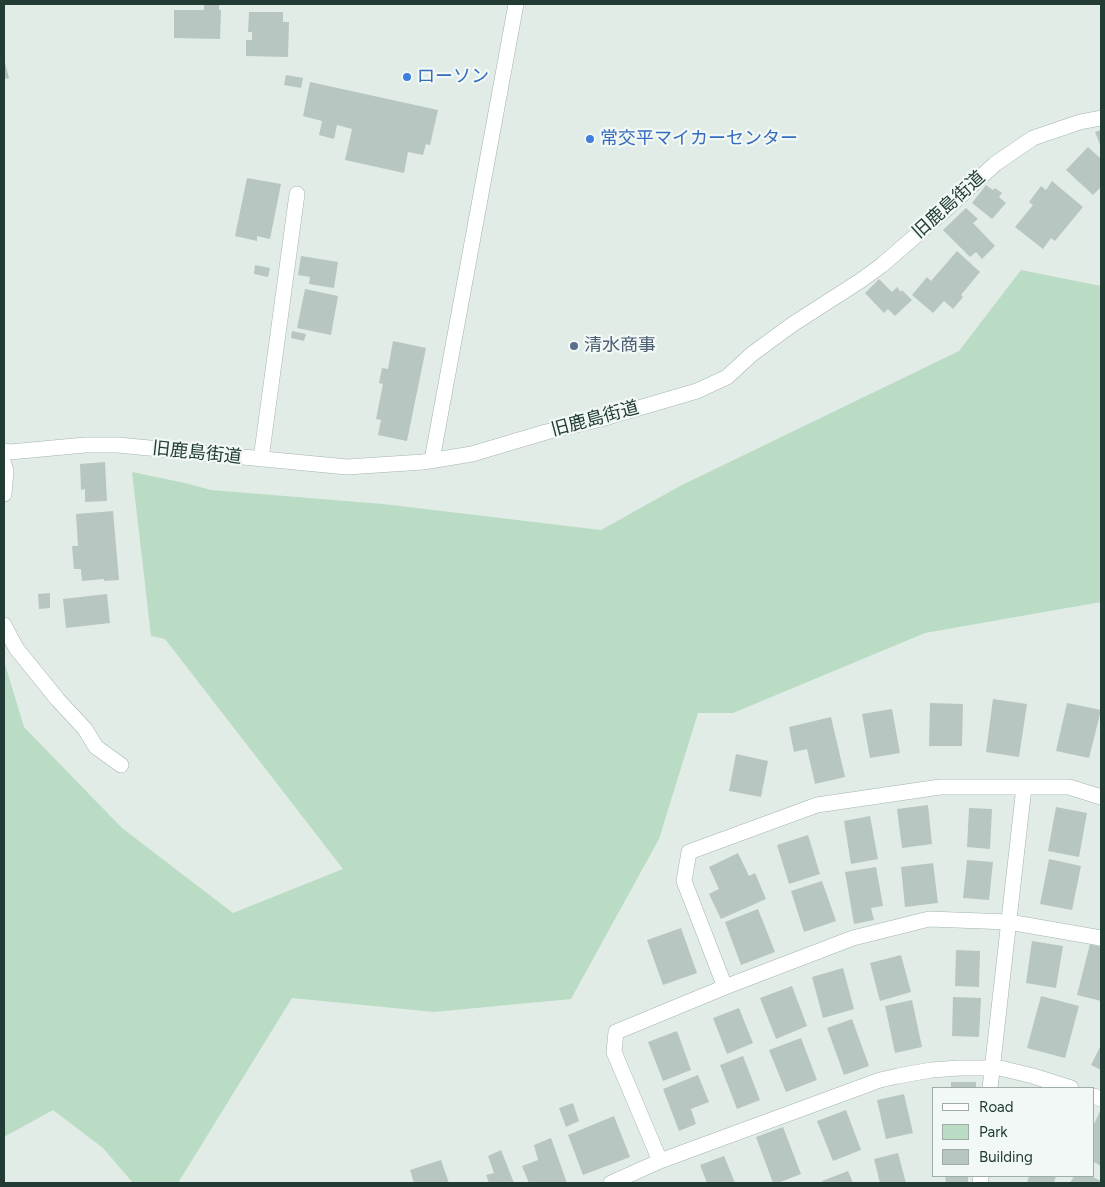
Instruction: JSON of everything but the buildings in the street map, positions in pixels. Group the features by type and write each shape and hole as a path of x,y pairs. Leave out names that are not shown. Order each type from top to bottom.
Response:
{"street":[{"path":"432,460 516,4"},
{"name":"旧鹿島街道","path":"4,451 85,445 118,445 346,468 432,460 472,454 697,391 727,377 752,354 793,324 882,265 995,164 1025,143 1033,138 1080,122 1101,118"},
{"path":"261,459 297,194"},
{"path":"4,464 6,470 4,494"},
{"path":"4,625 16,648 58,700 85,729 96,747 121,765"},
{"path":"725,987 684,881 689,852 817,804 940,787 1069,787 1101,798"},
{"path":"990,1087 1024,787"},
{"path":"660,1161 614,1052 616,1032 852,938 928,918 1009,922 1101,938"},
{"path":"611,1183 660,1161 880,1080 931,1070 1000,1068 1068,1087"}],"green space":[{"path":"1021,270 1101,286 1101,602 925,633 733,713 698,713 659,839 571,999 434,1012 292,998 178,1183 133,1183 103,1148 53,1110 4,1137 4,661 24,727 122,828 233,913 343,869 165,639 151,636 132,472 211,490 383,504 601,530 680,486 959,351"}],"place":[{"name":"ローソン","path":"407,77"},
{"name":"常交平マイカーセンター","path":"590,139"},
{"name":"清水商事","path":"574,346"}]}
